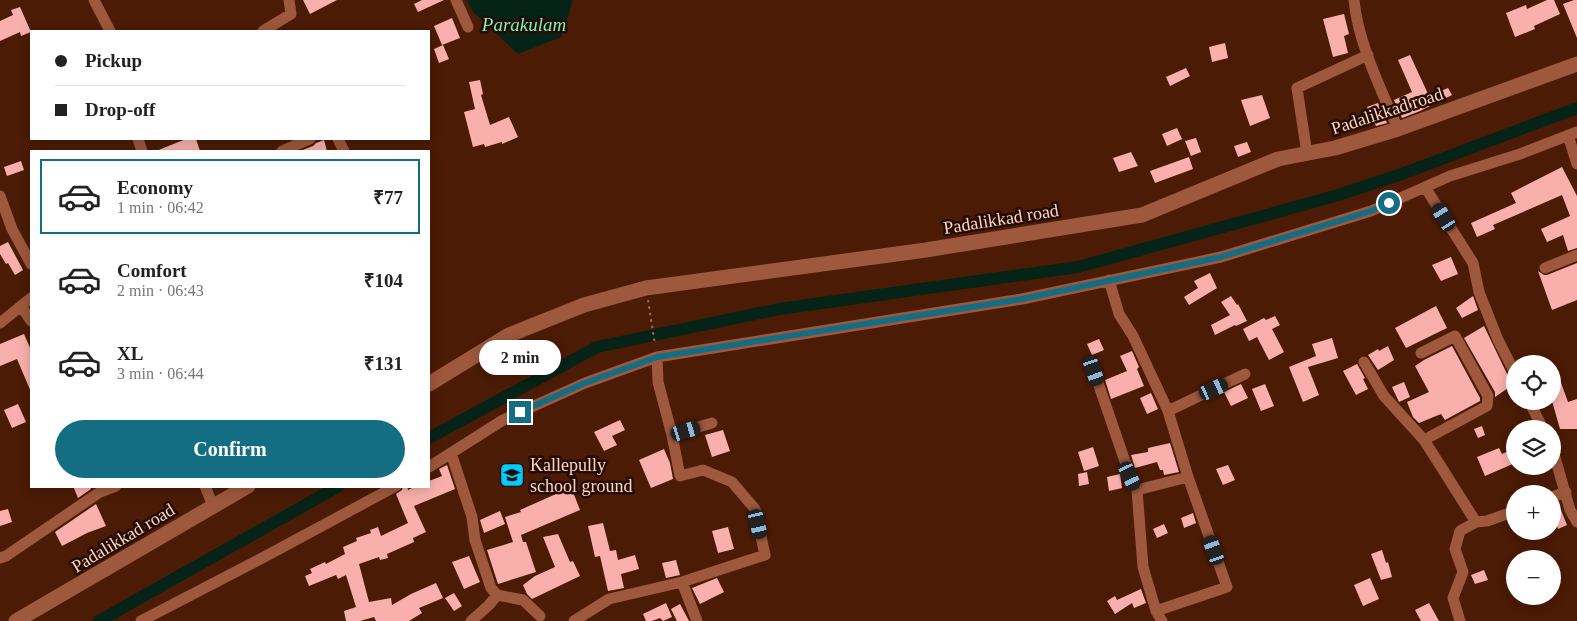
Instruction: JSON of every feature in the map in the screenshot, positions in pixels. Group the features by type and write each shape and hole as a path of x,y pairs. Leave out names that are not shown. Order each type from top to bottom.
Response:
{"street":[{"path":"94,0 109,30"},
{"path":"265,30 291,14 289,0"},
{"path":"456,0 468,27"},
{"path":"1354,0 1355,18 1398,129"},
{"path":"1307,154 1297,88 1368,55"},
{"name":"Padalikkad road","path":"430,383 509,335 584,305 646,288 926,250 1142,215 1278,159 1335,148 1398,129 1577,64"},
{"path":"430,466 503,420 585,383 657,357 1022,299 1221,257 1371,211 1450,176 1520,154 1572,134 1577,164"},
{"path":"284,150 308,140"},
{"path":"1425,187 1473,263 1479,292 1506,356"},
{"path":"0,196 12,229 30,262"},
{"path":"1545,268 1577,255"},
{"path":"1094,371 1136,490 1143,568 1159,616 1227,587 1188,477 1168,411 1133,336 1119,314 1109,280"},
{"path":"0,323 30,299"},
{"path":"21,306 30,320"},
{"path":"1421,353 1455,336 1488,396 1487,406 1424,440"},
{"path":"574,621 610,599 682,582 765,555 755,509 732,482 703,470 680,476 672,435 658,382 657,357"},
{"path":"1364,362 1384,396 1424,440 1476,522"},
{"path":"1168,411 1245,374"},
{"path":"672,435 712,423"},
{"path":"451,453 472,517 475,540 491,588 497,595 524,600 540,616"},
{"path":"1561,475 1570,510 1577,522"},
{"path":"1136,490 1188,477"},
{"path":"206,488 214,506"},
{"name":"Padalikkad road","path":"16,621 245,488"},
{"path":"141,621 392,488"},
{"path":"0,558 6,556 99,489"},
{"path":"1561,494 1566,492"},
{"path":"1460,621 1453,598 1463,572 1455,549 1460,531 1476,522 1487,521 1506,514"},
{"path":"682,582 697,621"},
{"path":"471,621 497,595"}],"path":[{"path":"646,288 657,357"}],"water":[{"name":"Parakulam","path":"467,0 572,0 572,4 561,37 518,54 473,12"}],"building":[{"path":"303,0 337,0 310,14"},
{"path":"422,0 444,0 418,12 414,4"},
{"path":"1547,0 1554,0 1560,14 1534,26 1535,29 1515,37 1506,13 1526,5 1527,9"},
{"path":"1577,0 1577,38 1563,4"},
{"path":"20,7 30,32 21,36 20,32 0,41 0,21 13,15 11,10"},
{"path":"1344,14 1349,34 1344,36 1348,53 1333,57 1323,19"},
{"path":"452,18 460,38 442,45 434,26"},
{"path":"1225,43 1228,58 1212,62 1209,47"},
{"path":"443,45 449,59 439,63 434,49"},
{"path":"1410,55 1429,96 1448,88 1452,95 1402,118 1394,100 1412,92 1398,60"},
{"path":"1186,68 1190,76 1170,86 1166,77"},
{"path":"480,80 483,94 481,95 490,125 509,117 518,137 502,144 502,142 485,147 484,144 473,147 464,112 475,109 469,82"},
{"path":"1262,95 1270,118 1250,126 1241,100"},
{"path":"1378,103 1387,123 1376,126 1367,107"},
{"path":"1177,128 1182,139 1167,146 1162,134"},
{"path":"1196,138 1201,152 1191,156 1185,141"},
{"path":"184,140 196,140 200,150 158,150"},
{"path":"324,140 327,150 303,150 313,146"},
{"path":"1247,142 1251,152 1238,157 1234,146"},
{"path":"1131,152 1138,166 1119,172 1113,158"},
{"path":"1189,157 1193,169 1155,183 1150,171"},
{"path":"21,161 24,170 7,176 4,167"},
{"path":"1562,167 1577,196 1577,248 1568,251 1563,235 1547,242 1541,229 1570,216 1562,195 1493,225 1495,229 1477,237 1471,223 1516,203 1511,193"},
{"path":"8,242 23,270 15,275 0,254 0,246"},
{"path":"1451,257 1458,274 1441,281 1432,265"},
{"path":"1577,263 1577,300 1552,310 1538,271 1547,275"},
{"path":"1210,273 1217,288 1189,305 1184,297 1198,288 1194,281"},
{"path":"1231,296 1238,304 1247,321 1215,335 1211,325 1230,315 1221,302"},
{"path":"1473,296 1478,310 1462,318 1456,308"},
{"path":"1436,306 1447,328 1406,348 1395,328"},
{"path":"1275,316 1280,325 1272,329 1284,352 1269,360 1257,337 1249,341 1243,329 1264,318 1266,320"},
{"path":"1484,326 1506,372 1506,389 1495,397 1495,392 1464,338"},
{"path":"24,334 30,348 30,390 17,359 0,366 0,344"},
{"path":"1332,338 1338,358 1308,367 1319,395 1303,402 1289,367 1316,356 1312,344"},
{"path":"1099,339 1104,350 1092,355 1087,344"},
{"path":"1388,346 1394,360 1378,370 1368,355"},
{"path":"1452,346 1480,401 1445,420 1441,414 1419,423 1413,417 1407,402 1429,392 1415,366"},
{"path":"1132,351 1144,386 1111,399 1105,380 1127,371 1120,356"},
{"path":"1357,364 1365,378 1363,379 1368,389 1356,395 1343,371"},
{"path":"1404,382 1410,397 1399,402 1392,387"},
{"path":"1561,383 1568,402 1577,399 1577,429 1561,429 1561,420 1557,420 1555,410 1561,410"},
{"path":"1241,384 1248,398 1231,406 1224,392"},
{"path":"1265,384 1274,406 1261,411 1252,389"},
{"path":"1151,393 1158,409 1147,414 1140,398"},
{"path":"18,404 26,422 12,428 4,410"},
{"path":"620,420 625,430 612,436 617,445 604,451 594,432"},
{"path":"1482,426 1485,435 1478,438 1474,429"},
{"path":"723,430 730,451 712,457 705,435"},
{"path":"1170,443 1179,472 1164,475 1157,462 1135,468 1131,455 1148,452 1148,448"},
{"path":"1093,447 1099,466 1084,471 1078,452"},
{"path":"1499,448 1502,454 1506,452 1506,467 1485,476 1477,457"},
{"path":"664,449 670,463 673,479 651,488 639,460"},
{"path":"447,465 455,489 414,506 426,532 413,538 414,542 387,554 388,558 380,560 379,557 359,564 369,602 391,598 392,605 436,583 443,598 419,608 422,613 409,621 376,621 374,617 360,621 346,621 344,611 356,607 346,575 338,579 336,575 309,586 305,576 312,573 310,569 325,562 326,564 345,554 343,547 357,541 356,538 371,533 370,530 378,527 381,536 408,523 396,494 402,488 408,488 408,490 412,488 430,488 430,481 442,476 439,469"},
{"path":"1228,465 1235,480 1223,485 1216,469"},
{"path":"1087,472 1089,484 1079,486 1078,474"},
{"path":"1120,474 1122,488 1109,491 1107,477"},
{"path":"565,484 569,494 573,492 580,510 521,535 523,542 526,542 536,572 498,584 487,550 513,542 505,517 521,512 520,510 556,494 554,489"},
{"path":"74,488 91,488 91,489 78,498"},
{"path":"96,504 106,526 62,546 55,532"},
{"path":"8,509 12,522 0,526 0,511"},
{"path":"1561,510 1567,525 1561,528"},
{"path":"500,511 505,524 484,533 480,520"},
{"path":"1193,513 1196,523 1184,528 1181,518"},
{"path":"603,523 610,551 616,550 618,560 635,555 639,569 621,574 624,588 608,591 600,556 595,557 588,526"},
{"path":"1164,524 1168,533 1157,538 1153,529"},
{"path":"728,527 734,549 718,553 712,531"},
{"path":"558,534 570,562 573,561 580,576 532,599 527,594 523,585 535,576 555,567 543,537"},
{"path":"1382,550 1392,577 1381,580 1371,554"},
{"path":"469,556 480,582 464,589 452,562"},
{"path":"676,560 680,575 666,578 662,563"},
{"path":"1484,570 1488,580 1475,584 1471,575"},
{"path":"717,578 724,592 700,604 692,588"},
{"path":"1370,578 1379,599 1363,606 1354,585"},
{"path":"1141,589 1146,603 1134,608 1132,603 1115,614 1107,601 1115,596 1117,600"},
{"path":"454,593 462,606 454,611 445,598"},
{"path":"666,603 672,617 663,621 660,618 646,621 643,614"},
{"path":"1429,603 1439,621 1421,621 1415,610"},
{"path":"680,604 689,621 677,621 671,609"}],"waterway":[{"path":"430,437 597,347 779,309 1078,267 1335,196 1399,175 1577,108"},
{"path":"99,621 335,488"}],"place":[{"name":"Kallepully school ground","path":"512,475"}],"route":[{"path":"520,412 585,383 657,357 1022,299 1166,269 1221,257 1371,211 1389,203"}]}
